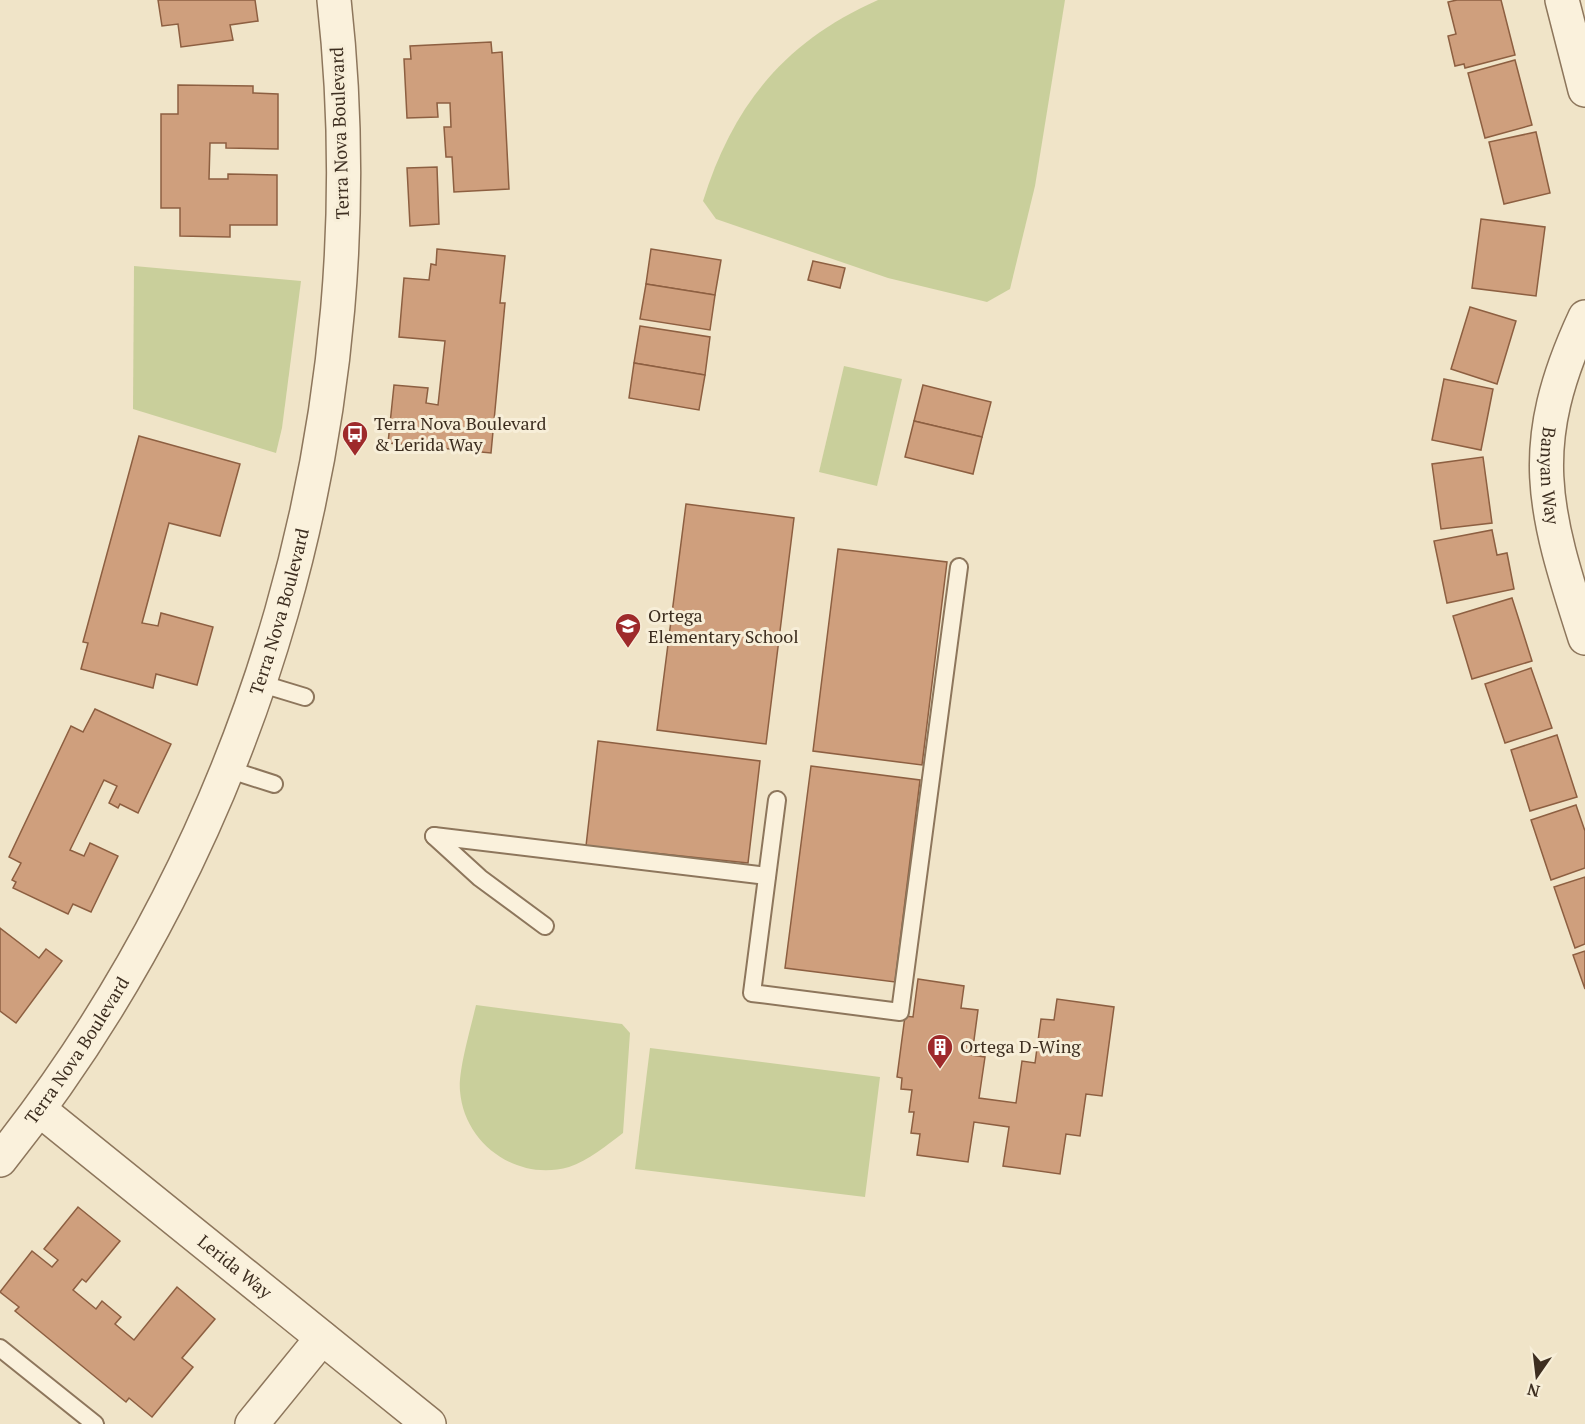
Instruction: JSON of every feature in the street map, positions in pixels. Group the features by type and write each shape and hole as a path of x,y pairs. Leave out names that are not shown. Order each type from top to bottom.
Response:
{"street":[{"name":"Terra Nova Boulevard","path":"0,1160 40,1110 79,1054 149,934 185,865 227,769 260,683 295,568 313,491 326,414 336,332 345,174 342,98 334,0"},
{"path":"1562,0 1585,90"},
{"name":"Banyan Way","path":"1585,316 1556,388 1548,429 1545,474 1549,516 1560,560 1585,638"},
{"name":"Lerida Way","path":"40,1110 429,1424"},
{"path":"252,1424 322,1338"}],"lane":[{"path":"777,800 752,993 900,1012 959,567"},
{"path":"260,683 304,697"},
{"path":"227,769 274,784"},
{"path":"545,926 480,878 434,836 767,876"},
{"path":"0,1348 95,1424"}],"green space":[{"path":"878,0 1065,0 1035,186 1010,289 987,302 888,278 716,219 703,201 715,166 730,135 747,106 767,80 790,56 816,35 845,16"},
{"path":"134,266 301,281 282,428 276,453 133,409"},
{"path":"844,366 902,379 877,486 819,472"},
{"path":"476,1005 622,1024 630,1033 623,1133 590,1157 576,1164 549,1170 530,1169 512,1163 496,1154 482,1142 471,1127 460,1091 463,1061"},
{"path":"650,1048 880,1077 865,1197 635,1169"}],"building":[{"path":"158,0 255,0 258,21 230,25 233,40 181,47 178,24 162,26"},
{"path":"1501,0 1515,55 1465,68 1464,64 1455,66 1448,36 1456,34 1448,2"},
{"path":"491,42 492,53 502,52 509,189 454,192 452,157 446,157 444,127 451,127 450,103 437,103 438,117 407,118 404,59 411,59 410,46"},
{"path":"1515,60 1532,125 1485,138 1468,73"},
{"path":"178,85 253,86 253,93 278,94 278,149 226,148 226,143 210,143 209,179 228,179 228,174 277,175 277,225 230,225 230,237 180,236 180,208 161,208 161,114 178,114"},
{"path":"1536,132 1550,193 1504,204 1489,142"},
{"path":"437,167 439,224 410,226 407,168"},
{"path":"1481,219 1545,227 1536,296 1472,288"},
{"path":"437,249 505,256 500,303 505,303 491,453 388,443 394,385 428,388 426,403 438,405 445,341 399,337 404,278 429,280 431,264 436,265"},
{"path":"651,249 721,260 715,295 646,284"},
{"path":"813,261 845,268 840,288 808,280"},
{"path":"646,284 715,295 710,330 640,319"},
{"path":"1470,307 1516,321 1497,384 1451,369"},
{"path":"640,326 710,337 705,375 634,363"},
{"path":"634,363 705,375 699,410 629,398"},
{"path":"1444,379 1493,389 1481,450 1432,440"},
{"path":"923,385 991,402 982,437 914,421"},
{"path":"914,421 982,437 973,474 905,457"},
{"path":"139,436 240,464 220,536 169,523 142,623 158,626 161,613 213,627 197,685 156,674 153,688 81,669 88,643 83,642"},
{"path":"1483,457 1492,523 1441,529 1432,464"},
{"path":"686,504 794,518 766,744 657,730"},
{"path":"1492,530 1497,555 1507,553 1514,589 1447,603 1434,541"},
{"path":"838,549 947,562 922,765 813,751"},
{"path":"1512,598 1532,661 1472,679 1453,616"},
{"path":"1531,668 1552,728 1505,743 1485,684"},
{"path":"95,709 171,744 138,813 120,804 118,808 109,803 117,786 104,780 70,850 84,856 90,843 118,856 91,912 73,904 68,914 13,888 16,882 12,880 21,863 9,857 71,726 83,732"},
{"path":"1557,735 1577,797 1530,811 1511,750"},
{"path":"598,741 760,761 748,863 586,846"},
{"path":"811,766 920,780 895,982 785,968"},
{"path":"1576,805 1585,831 1585,868 1551,880 1531,820"},
{"path":"1585,877 1585,944 1575,948 1554,887"},
{"path":"0,928 39,958 46,949 62,961 16,1023 0,1011"},
{"path":"1585,951 1585,989 1573,955"},
{"name":"Ortega D-Wing","path":"918,979 964,986 961,1008 978,1010 972,1055 985,1057 979,1098 1016,1103 1022,1061 1035,1063 1041,1019 1054,1020 1057,999 1114,1007 1102,1096 1086,1094 1080,1136 1066,1134 1060,1174 1003,1166 1009,1127 974,1122 968,1162 917,1155 920,1134 911,1133 914,1112 909,1112 912,1090 901,1089 902,1078 897,1077 905,1016 913,1017"},
{"path":"78,1207 120,1241 86,1282 82,1279 73,1290 96,1309 102,1301 121,1317 115,1324 134,1340 177,1287 215,1319 182,1358 193,1367 152,1417 129,1398 126,1402 15,1311 19,1307 0,1292 32,1251 52,1267 58,1260 44,1249"}],"place":[{"name":"Terra Nova Boulevard & Lerida Way","path":"355,457"},
{"name":"Ortega Elementary School","path":"628,649"},
{"name":"Ortega D-Wing","path":"940,1070"}]}
